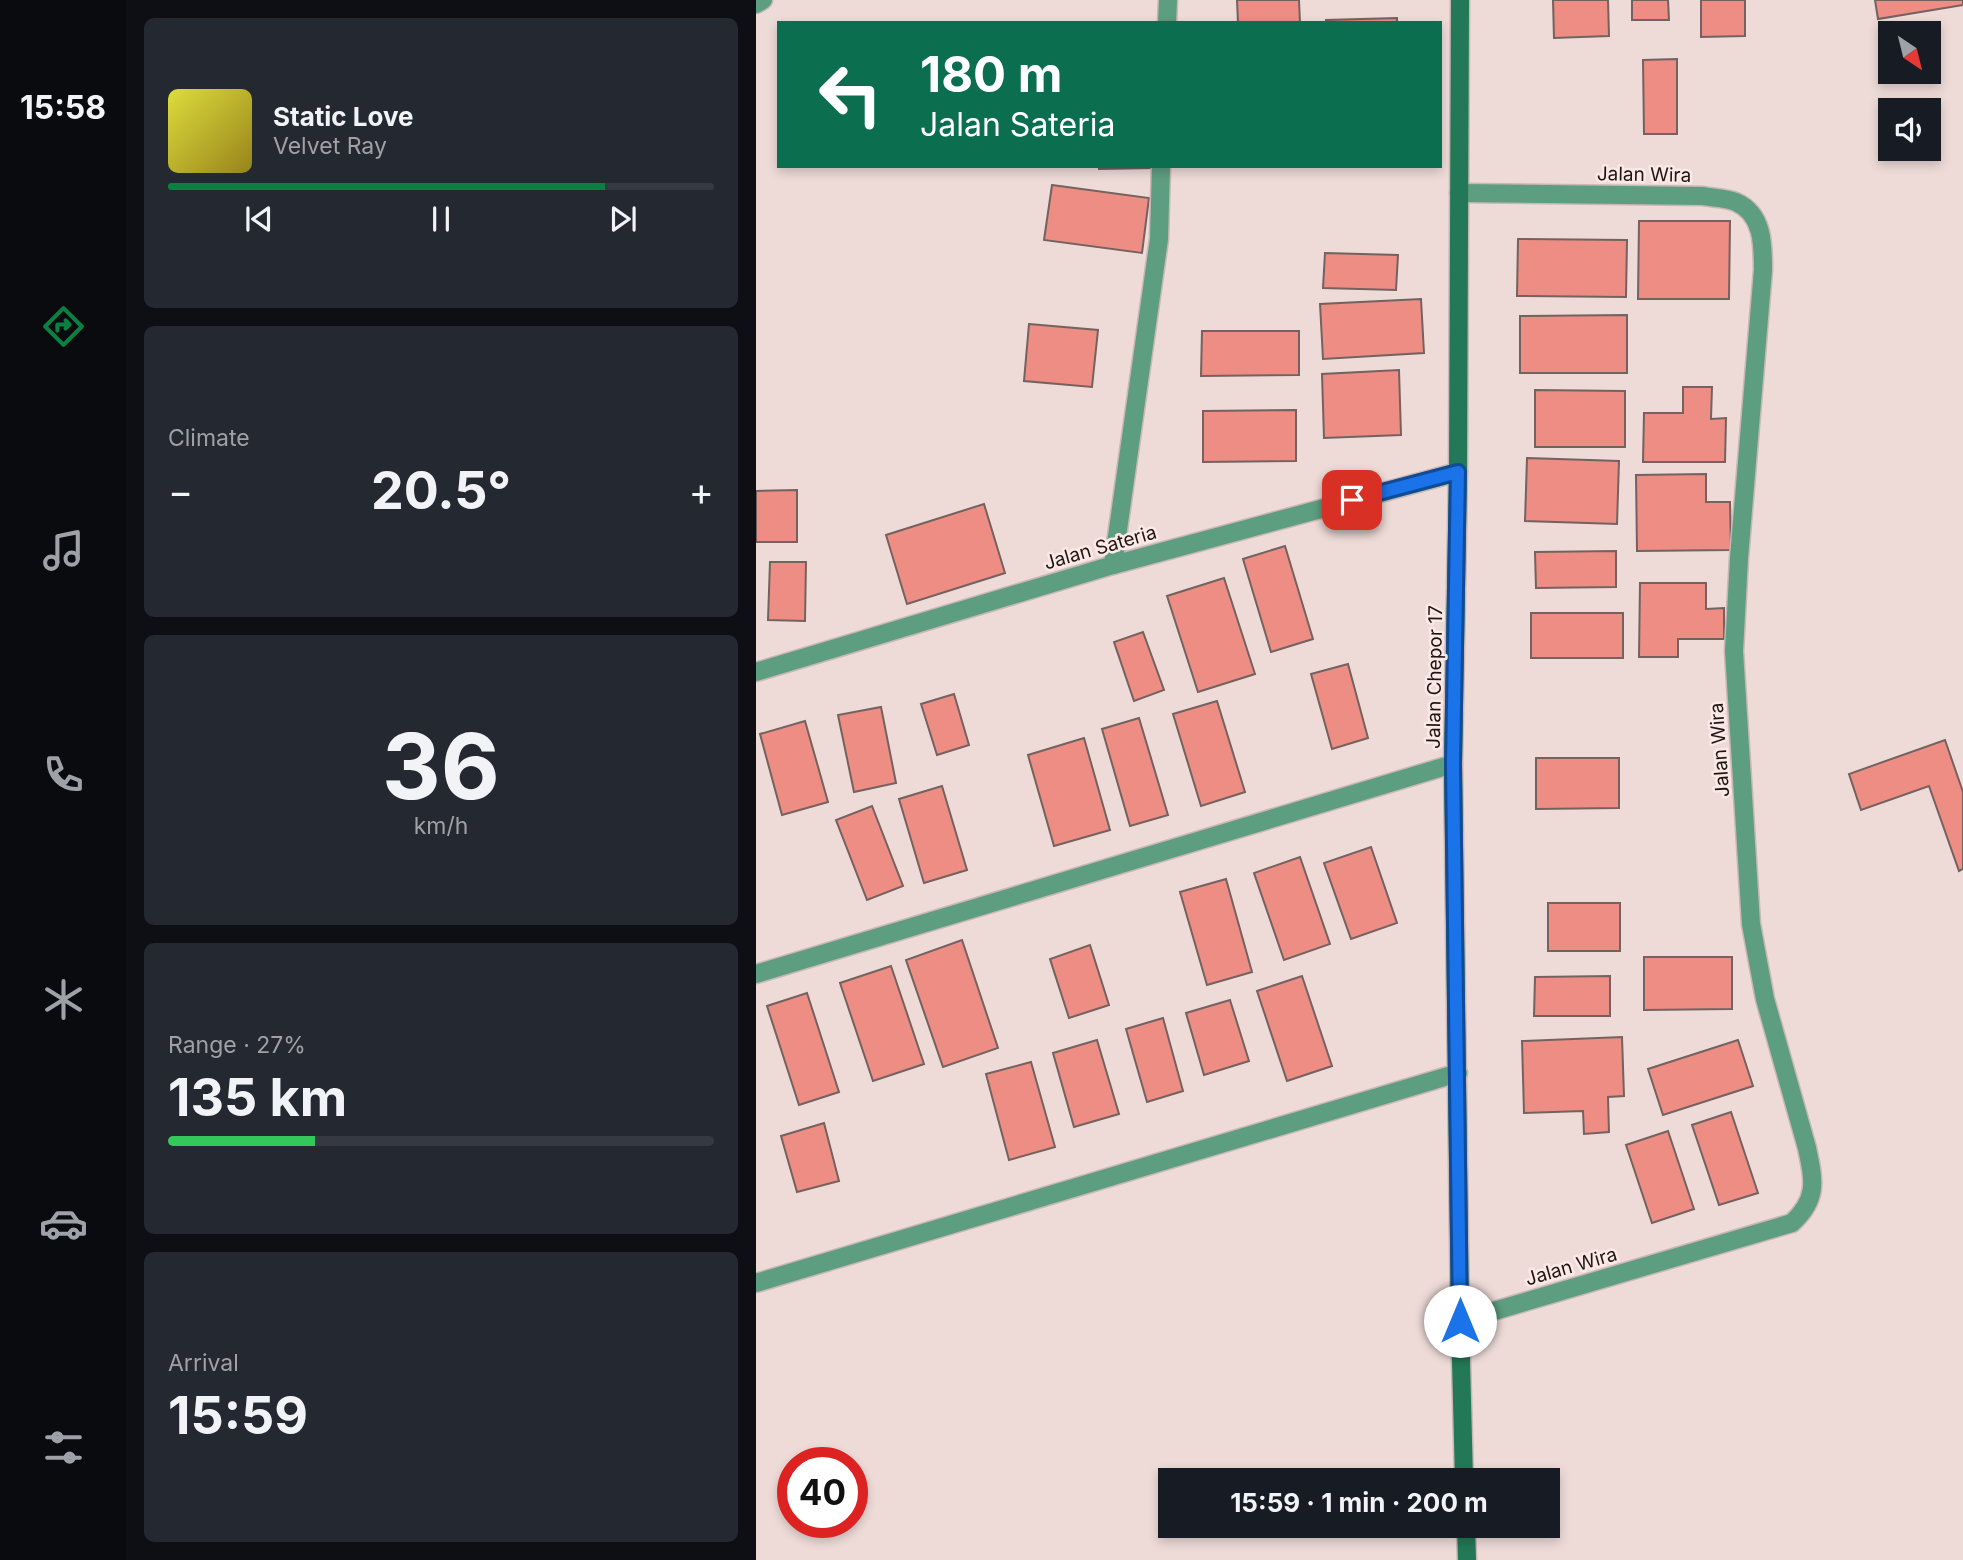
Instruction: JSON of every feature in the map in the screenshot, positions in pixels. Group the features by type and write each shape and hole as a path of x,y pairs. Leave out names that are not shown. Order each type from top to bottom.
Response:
{"street":[{"path":"756,4 763,0"},
{"path":"1167,21 1168,0"},
{"name":"Jalan Chepor 17","path":"1460,0 1458,472 1453,764 1464,1468"},
{"path":"1113,565 1158,239 1161,168"},
{"name":"Jalan Wira","path":"1459,193 1703,196 1733,201 1745,208 1755,218 1759,229 1763,242 1763,270 1739,558 1734,652 1751,924 1765,999 1813,1174 1811,1200 1804,1212 1792,1223 1460,1321"},
{"name":"Jalan Sateria","path":"756,672 1113,565 1458,472"},
{"path":"756,974 1453,764"},
{"path":"756,1283 1458,1073"},
{"path":"1466,1538 1467,1560"}],"building":[{"path":"1237,0 1299,0 1300,21 1238,21"},
{"path":"1553,0 1608,0 1609,36 1554,38"},
{"path":"1632,0 1668,0 1669,20 1632,20"},
{"path":"1701,0 1745,0 1745,36 1701,37"},
{"path":"1875,0 1963,0 1963,5 1878,19"},
{"path":"1397,18 1397,21 1326,20"},
{"path":"1677,59 1677,134 1644,134 1643,60"},
{"path":"1052,185 1149,198 1142,253 1044,240"},
{"path":"1639,221 1730,221 1729,299 1638,299"},
{"path":"1518,239 1627,240 1626,297 1517,296"},
{"path":"1325,253 1398,255 1396,290 1323,288"},
{"path":"1421,299 1424,353 1323,359 1320,304"},
{"path":"1627,315 1627,373 1520,373 1520,316"},
{"path":"1029,324 1098,330 1092,387 1024,381"},
{"path":"1202,331 1299,331 1299,375 1201,376"},
{"path":"1399,370 1401,435 1324,438 1322,374"},
{"path":"1683,387 1712,387 1711,419 1726,418 1725,462 1643,462 1644,413 1683,413"},
{"path":"1535,390 1625,391 1625,447 1535,447"},
{"path":"1296,410 1296,461 1203,462 1203,411"},
{"path":"1527,458 1619,461 1617,524 1525,521"},
{"path":"1706,474 1706,502 1730,502 1731,550 1637,551 1636,475"},
{"path":"797,490 797,542 756,542 756,491"},
{"path":"984,504 1005,573 907,604 886,535"},
{"path":"1285,546 1313,639 1271,652 1243,559"},
{"path":"1616,551 1616,587 1536,588 1535,552"},
{"path":"770,562 806,562 805,621 768,620"},
{"path":"1224,578 1255,674 1198,692 1167,596"},
{"path":"1640,583 1706,583 1706,609 1724,608 1724,639 1678,639 1678,657 1639,657"},
{"path":"1531,613 1623,613 1623,658 1531,658"},
{"path":"1143,632 1164,690 1134,701 1114,642"},
{"path":"1348,664 1368,738 1332,749 1311,674"},
{"path":"954,694 969,745 937,755 921,704"},
{"path":"1217,701 1245,792 1201,806 1173,714"},
{"path":"881,707 896,783 854,792 838,715"},
{"path":"1139,718 1168,815 1130,826 1102,729"},
{"path":"805,721 828,802 782,815 760,734"},
{"path":"1084,738 1110,830 1054,846 1028,755"},
{"path":"1945,740 1963,792 1963,869 1959,871 1929,786 1861,810 1849,774"},
{"path":"1536,758 1619,758 1619,808 1536,809"},
{"path":"942,786 967,870 924,883 899,799"},
{"path":"872,806 903,886 867,900 836,820"},
{"path":"1371,847 1397,923 1351,939 1324,863"},
{"path":"1300,857 1330,944 1284,960 1254,873"},
{"path":"1226,879 1252,972 1207,985 1180,892"},
{"path":"1548,903 1620,903 1620,951 1548,951"},
{"path":"962,940 998,1048 943,1067 906,960"},
{"path":"1090,945 1109,1005 1069,1018 1050,959"},
{"path":"1644,957 1732,957 1732,1009 1644,1010"},
{"path":"891,966 924,1064 873,1081 840,983"},
{"path":"1302,976 1332,1066 1287,1081 1257,991"},
{"path":"1610,976 1610,1016 1534,1016 1535,977"},
{"path":"807,993 839,1092 799,1105 767,1006"},
{"path":"1230,1000 1249,1061 1204,1075 1186,1013"},
{"path":"1163,1018 1183,1091 1147,1102 1126,1029"},
{"path":"1622,1037 1624,1096 1608,1097 1609,1132 1584,1134 1583,1111 1524,1113 1522,1041"},
{"path":"1097,1040 1119,1114 1074,1127 1053,1053"},
{"path":"1738,1040 1753,1086 1663,1115 1648,1069"},
{"path":"1031,1062 1055,1147 1009,1160 986,1074"},
{"path":"1731,1112 1758,1193 1719,1205 1692,1125"},
{"path":"824,1123 839,1181 797,1192 781,1136"},
{"path":"1668,1131 1694,1209 1652,1223 1626,1145"}],"route":[{"path":"1352,500 1458,472 1453,764 1460,1321"}]}
